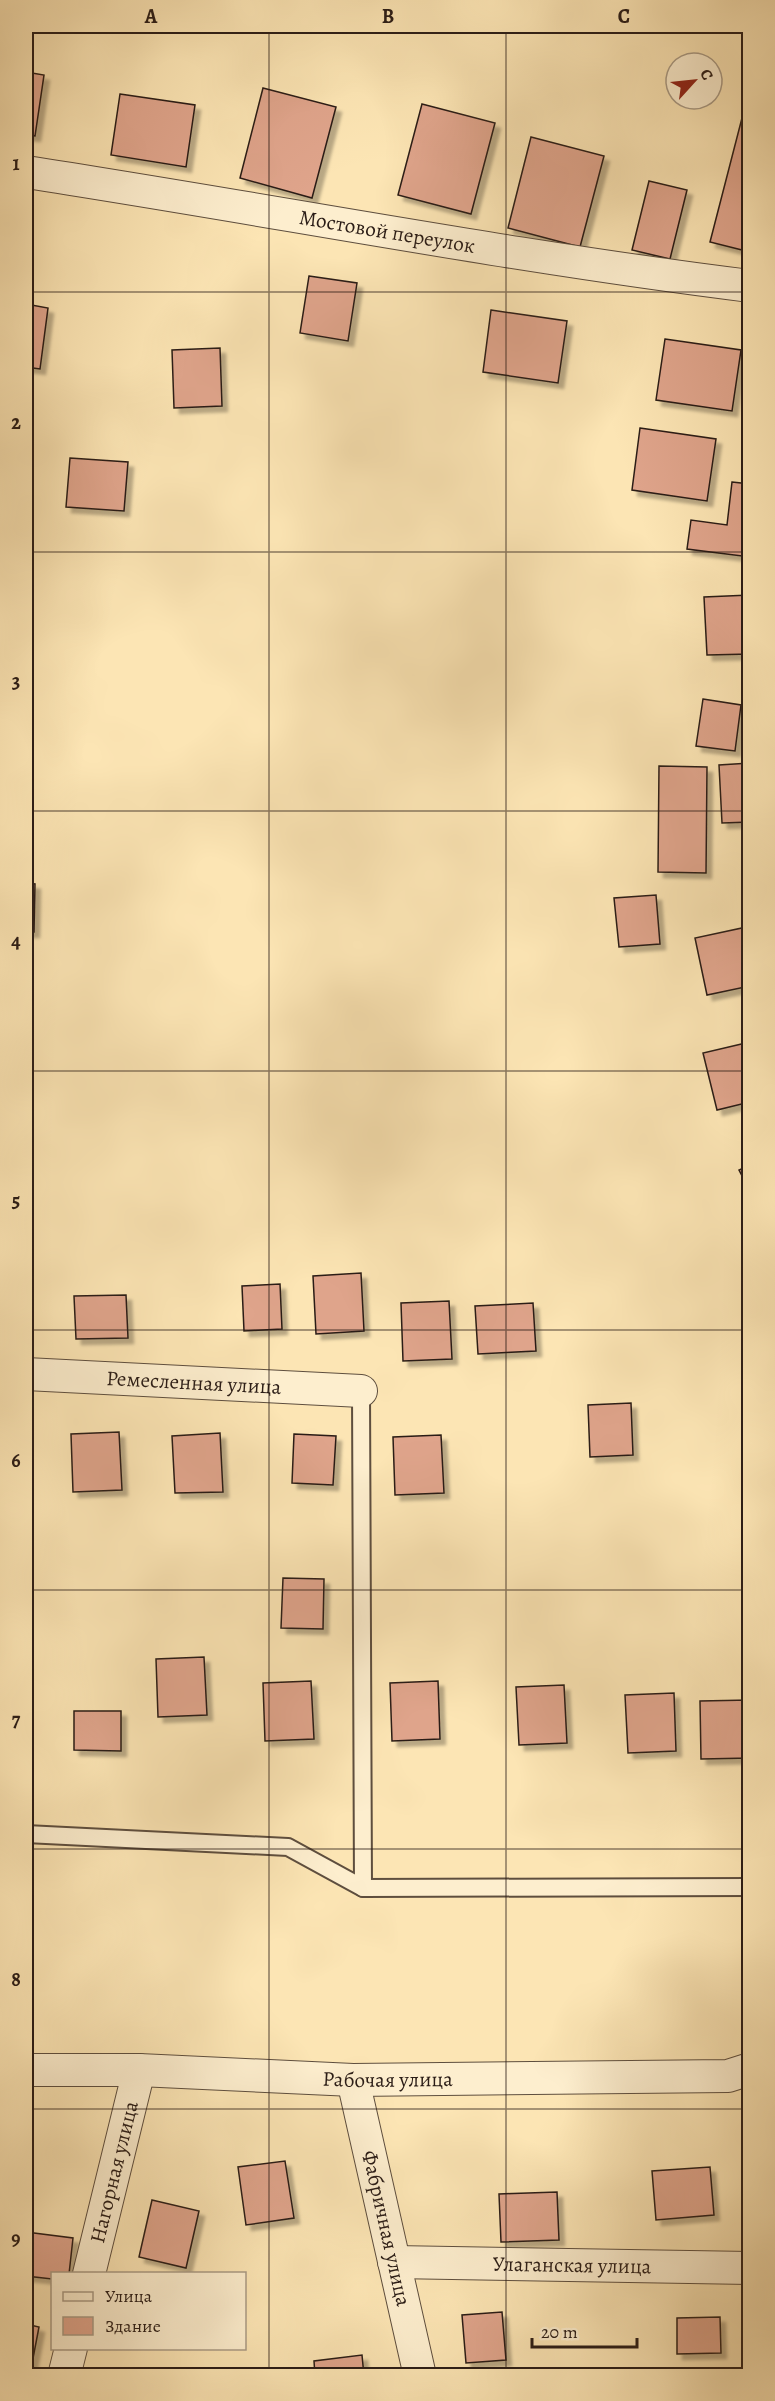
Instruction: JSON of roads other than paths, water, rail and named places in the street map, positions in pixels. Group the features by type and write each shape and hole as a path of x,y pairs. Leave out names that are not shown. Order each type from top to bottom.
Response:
{"street":[{"name":"Мостовой переулок","path":"26,172 251,206 622,270 750,286"},
{"name":"Ремесленная улица","path":"26,1374 361,1391"},
{"name":"Рабочая улица","path":"26,2070 139,2070 353,2080 728,2076 750,2069"},
{"name":"Нагорная улица","path":"89,2272 139,2070"},
{"name":"Фабричная улица","path":"353,2080 420,2376"},
{"name":"Улаганская улица","path":"394,2262 750,2268"},
{"path":"64,2376 71,2350"}],"lane":[{"path":"361,1391 363,1888"},
{"path":"26,1834 288,1847 363,1888 750,1887"}]}
